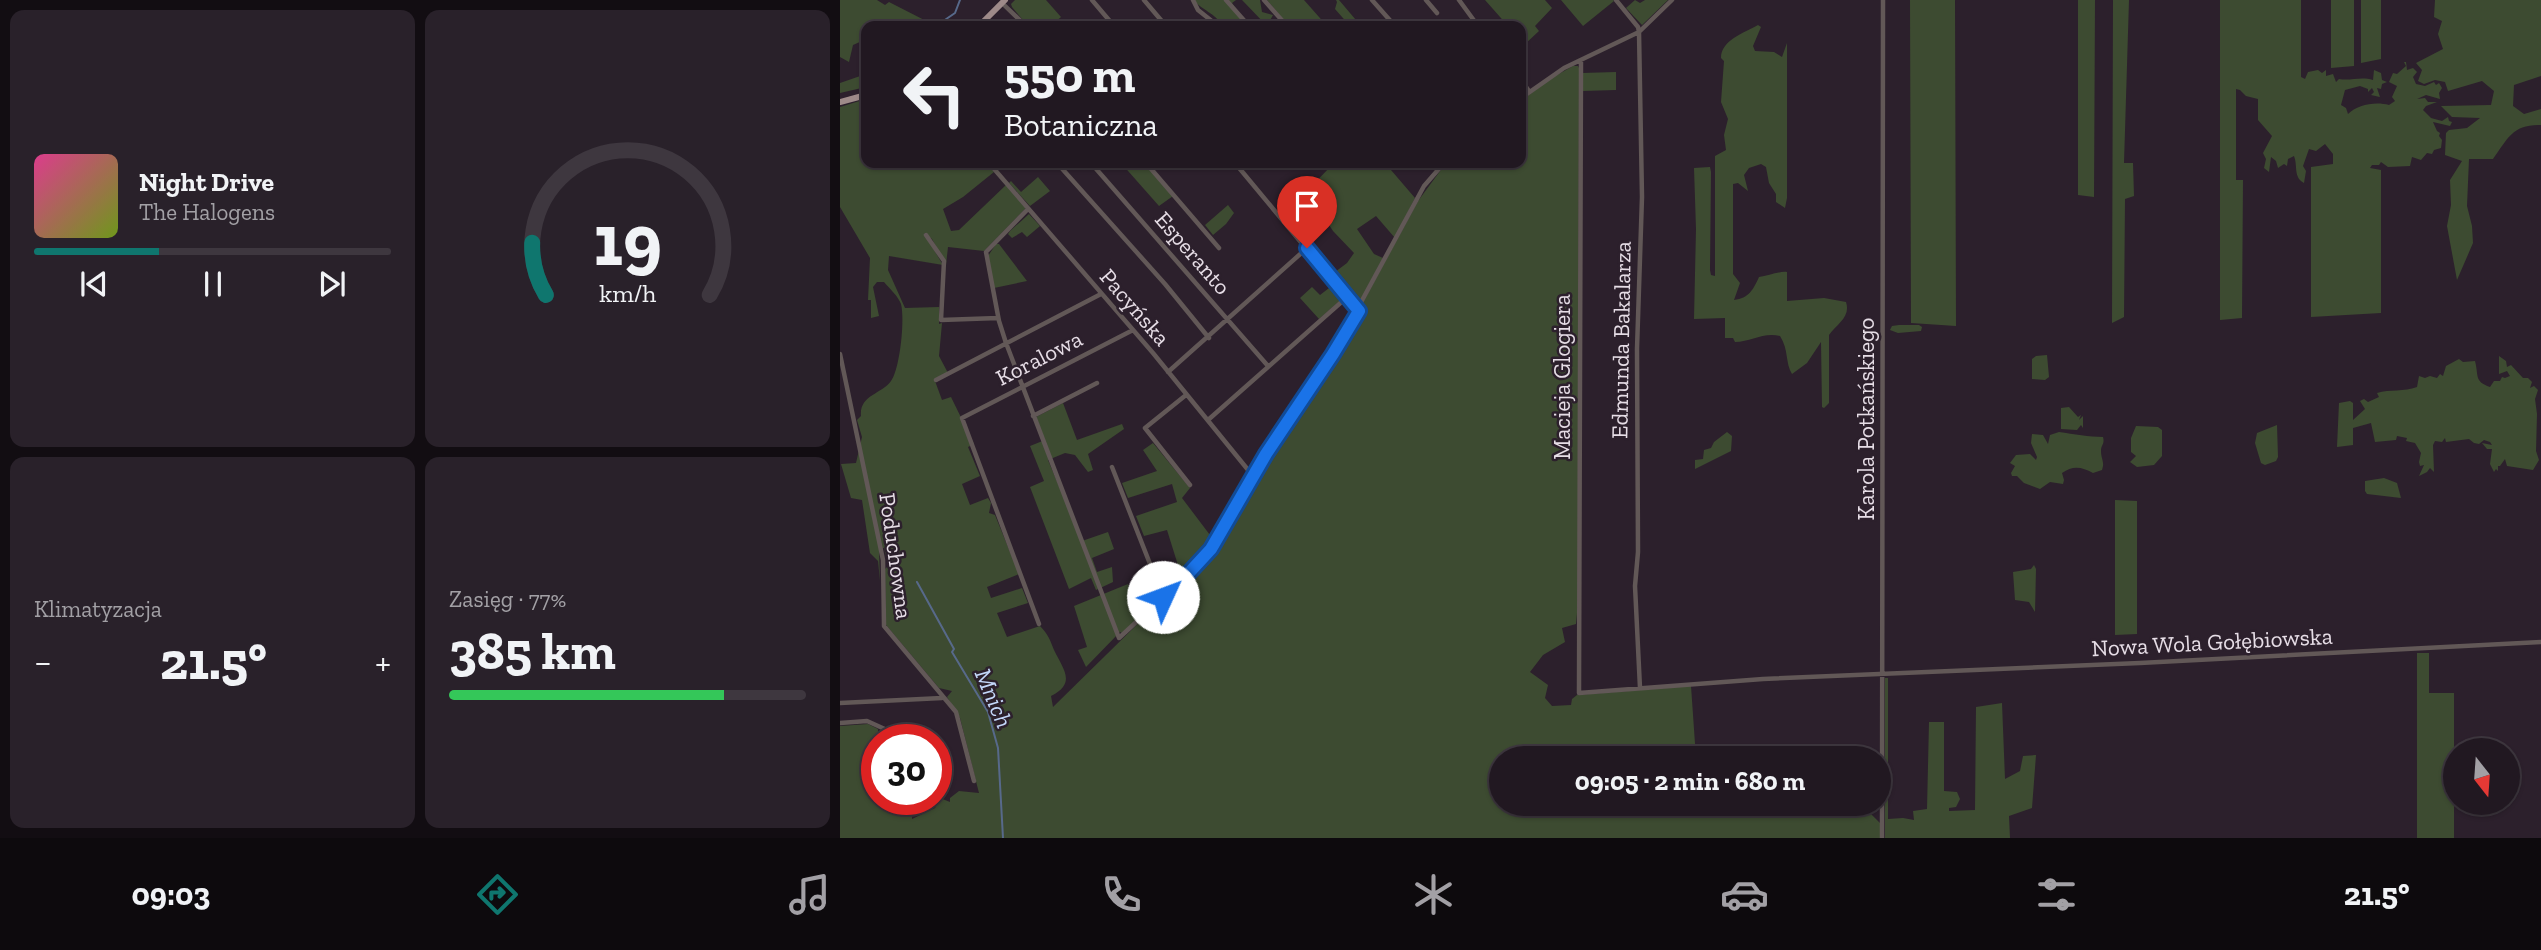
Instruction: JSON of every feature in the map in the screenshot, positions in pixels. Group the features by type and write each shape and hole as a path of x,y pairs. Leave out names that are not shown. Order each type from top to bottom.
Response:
{"main road":[{"path":"984,21 1003,1"},
{"path":"840,102 861,96"}],"street":[{"path":"1092,0 1110,21"},
{"path":"1144,0 1162,21"},
{"path":"1193,0 1198,10 1212,21"},
{"path":"1226,0 1245,21"},
{"path":"1264,0 1283,21"},
{"path":"1372,0 1391,21"},
{"path":"1426,0 1437,13"},
{"path":"1459,0 1474,21"},
{"path":"1616,0 1638,27 1639,32"},
{"path":"1526,94 1564,68 1639,32 1672,0"},
{"name":"Karola Potkańskiego","path":"1882,746 1883,0"},
{"path":"1003,1 1021,21"},
{"name":"Edmunda Bakalarza","path":"1639,32 1642,197 1637,349 1638,552 1635,586 1640,688"},
{"name":"Macieja Glogiera","path":"1579,693 1581,60"},
{"path":"1526,87 1529,91"},
{"name":"Pacyńska","path":"993,168 1133,330 1253,476"},
{"path":"1062,168 1166,284 1209,338"},
{"name":"Esperanto","path":"1095,168 1268,366"},
{"path":"1150,168 1219,248"},
{"path":"1239,168 1359,311"},
{"path":"1028,209 986,252 998,318 1119,638 1211,549 1253,476 1359,311 1424,186 1440,168"},
{"path":"926,235 944,261 941,320 998,318"},
{"path":"1168,372 1307,248"},
{"path":"936,380 1101,294"},
{"path":"1208,420 1346,298"},
{"name":"Koralowa","path":"1039,624 961,418 1133,330"},
{"name":"Poduchowna","path":"840,354 883,560 884,626 956,712 974,781"},
{"path":"1033,416 1097,383"},
{"path":"1186,395 1144,428 1190,485"},
{"path":"1112,467 1163,597"},
{"name":"Nowa Wola Gołębiowska","path":"1579,693 1884,674 2541,642"},
{"path":"840,703 943,698"},
{"path":"840,723 872,724"},
{"name":"Karola Potkańskiego","path":"1882,816 1882,838"}],"green space":[{"path":"840,0 877,0 885,5 889,2 926,21 861,21 861,41 853,45 849,62 840,57"},
{"path":"1015,0 1046,0 1061,17 1057,21 1024,21 1011,4"},
{"path":"1194,0 1236,0 1232,3 1244,21 1218,21"},
{"path":"1242,0 1260,0 1262,12 1273,15 1270,21 1262,21"},
{"path":"1267,0 1304,0 1323,21 1285,21"},
{"path":"1336,0 1339,0 1357,21 1346,21 1335,9"},
{"path":"1485,0 1545,0 1552,8 1535,26 1539,31 1526,43 1526,21 1504,21"},
{"path":"1561,0 1613,0 1614,1 1583,26"},
{"path":"1635,0 1640,3 1645,0 1668,0 1642,25 1626,8"},
{"path":"1910,0 1955,0 1956,326 1911,323"},
{"path":"2078,0 2095,0 2094,197 2078,195"},
{"path":"2113,0 2129,0 2124,163 2133,163 2134,196 2125,199 2124,317 2112,323"},
{"path":"2220,0 2301,0 2301,77 2305,79 2308,72 2318,70 2322,73 2326,70 2326,76 2333,74 2336,82 2339,79 2373,80 2374,70 2381,73 2382,80 2387,82 2382,84 2381,89 2377,88 2380,97 2371,95 2374,92 2372,88 2368,92 2368,89 2360,86 2345,90 2341,105 2346,108 2348,114 2356,108 2378,103 2389,105 2395,101 2392,97 2397,86 2389,82 2393,73 2397,74 2406,66 2404,62 2406,62 2407,70 2413,68 2417,72 2413,77 2416,84 2425,86 2434,82 2436,85 2439,83 2442,88 2440,99 2426,95 2417,99 2425,98 2428,102 2437,102 2423,110 2431,118 2442,121 2448,117 2452,122 2450,126 2433,122 2440,133 2441,148 2434,150 2432,154 2427,153 2421,160 2412,157 2410,166 2388,167 2381,162 2370,168 2381,170 2381,313 2311,317 2311,167 2333,164 2333,154 2325,144 2316,151 2309,149 2303,166 2306,171 2304,183 2297,174 2294,156 2288,159 2287,166 2284,164 2278,168 2271,157 2269,172 2264,168 2266,159 2263,153 2272,136 2258,120 2258,99 2246,96 2236,89 2236,180 2243,180 2242,318 2220,320"},
{"path":"2331,0 2354,0 2354,66 2331,68"},
{"path":"2361,0 2381,0 2381,59 2361,63"},
{"path":"2435,0 2541,0 2541,76 2514,85 2513,106 2524,114 2541,109 2541,125 2517,130 2493,159 2469,159 2467,206 2473,243 2457,280 2447,226 2451,205 2450,180 2462,161 2445,155 2446,133 2449,130 2467,128 2480,118 2452,117 2441,106 2491,105 2494,91 2482,81 2448,91 2445,82 2435,80 2424,84 2418,81 2422,70 2416,63 2443,49 2438,34 2442,21 2434,17"},
{"path":"1758,25 1761,27 1753,46 1755,51 1774,52 1782,57 1787,43 1787,198 1785,208 1776,202 1776,194 1769,183 1766,167 1761,164 1749,168 1744,175 1748,191 1738,183 1733,184 1733,274 1740,283 1734,300 1750,293 1759,277 1787,272 1787,301 1824,298 1846,302 1845,316 1829,335 1829,403 1824,408 1821,342 1807,363 1792,374 1780,336 1768,335 1735,342 1733,338 1725,338 1725,318 1694,319 1694,168 1710,167 1711,172 1710,270 1711,275 1715,276 1715,156 1726,150 1724,135 1728,119 1721,102 1724,61 1721,58 1722,52 1734,38"},
{"path":"1573,66 1578,66 1578,603 1576,624 1562,628 1565,642 1543,655 1530,672 1548,685 1545,698 1552,706 1571,705 1572,699 1577,695 1691,686 1695,746 1489,746 1489,816 1873,816 1882,825 1881,838 840,838 840,726 861,724 861,815 912,815 912,819 920,815 952,815 952,796 959,791 979,793 960,718 947,697 952,691 939,688 886,625 885,569 888,566 884,548 879,549 880,581 878,561 870,553 862,500 851,498 841,464 856,463 862,437 857,420 861,416 861,409 867,399 887,385 894,375 901,344 902,311 896,295 884,282 877,282 873,287 879,316 871,318 871,300 868,300 870,258 840,207 840,107 861,101 861,168 991,168 994,172 943,209 951,231 959,230 1006,185 1026,208 984,251 948,247 946,265 932,239 924,233 943,265 889,256 888,270 905,308 939,307 939,324 942,323 939,356 948,373 935,381 942,400 951,397 974,444 968,447 980,476 962,484 970,505 988,498 991,503 989,513 995,515 1019,574 987,587 991,598 1022,588 1028,603 997,613 1007,637 1040,626 1047,634 1066,675 1064,686 1051,696 1053,707 1213,550 1267,456 1335,354 1418,201 1442,168 1526,168 1526,97 1550,79"},
{"path":"1616,72 1616,90 1582,91 1582,73"},
{"path":"861,76 861,88 840,93 840,83"},
{"path":"1125,168 1148,168 1173,196 1159,206"},
{"path":"1329,168 1389,168 1415,198 1395,238 1376,216 1357,229 1374,254 1383,258 1358,305 1354,304 1331,275 1347,263 1354,253 1333,231 1307,191"},
{"path":"1038,177 1050,191 1030,206 1009,183 1011,181 1021,192"},
{"path":"1228,205 1234,213 1213,235 1205,225"},
{"path":"1029,214 1040,226 1027,237 1022,232 1012,238 1008,234 1010,231"},
{"path":"996,244 999,244 1027,281 994,288 988,256"},
{"path":"1333,285 1343,298 1319,319 1300,298 1312,287 1320,295"},
{"path":"1892,326 1922,327 1921,331 1898,333 1890,330"},
{"path":"2047,355 2049,377 2045,380 2032,379 2032,359"},
{"path":"2499,356 2506,361 2507,367 2511,365 2523,378 2532,382 2530,388 2534,386 2538,390 2535,399 2536,451 2539,460 2533,470 2507,466 2505,459 2498,466 2498,471 2496,469 2494,472 2490,464 2492,449 2487,449 2482,443 2492,445 2490,442 2484,440 2479,444 2469,439 2446,442 2445,438 2442,442 2435,441 2433,445 2434,472 2430,468 2419,476 2424,465 2420,466 2421,453 2415,443 2397,436 2396,440 2375,442 2371,423 2353,428 2353,445 2337,447 2339,403 2353,403 2353,420 2365,409 2360,401 2364,399 2368,402 2379,397 2377,393 2417,387 2419,376 2443,376 2446,366 2459,359 2463,362 2475,361 2479,380 2490,387 2494,381 2510,376 2507,371 2499,374"},
{"path":"1063,403 1077,440 1122,424 1124,429 1088,454 1093,470 1088,472 1075,455 1065,453 1048,460 1082,541 1108,532 1114,549 1092,558 1097,572 1112,567 1113,582 1096,590 1091,578 1069,589 1030,487 1044,481 1030,446 1045,440 1036,417"},
{"path":"2069,407 2078,417 2081,415 2079,420 2083,416 2083,428 2081,425 2077,430 2061,429 2061,408"},
{"path":"2277,425 2278,457 2276,461 2265,465 2261,463 2255,443 2257,433"},
{"path":"2136,426 2158,427 2162,430 2162,456 2154,465 2137,467 2130,462 2136,456 2131,452 2131,438"},
{"path":"1727,432 1732,436 1731,451 1695,469 1695,460 1703,459 1704,450 1711,448 1714,442"},
{"path":"2059,432 2103,437 2102,470 2093,473 2081,468 2070,469 2062,473 2063,484 2050,482 2040,489 2024,483 2017,476 2012,476 2015,466 2010,463 2016,455 2030,454 2036,460 2031,443 2032,434 2043,435 2048,444 2050,435"},
{"path":"1153,443 1190,488 1182,498 1213,539 1182,578 1167,530 1144,536 1136,516 1177,502 1172,484 1128,498 1122,483 1157,471 1143,450"},
{"path":"2384,478 2397,483 2401,498 2367,494 2365,481"},
{"path":"2115,500 2137,501 2137,634 2115,635"},
{"path":"2034,565 2035,612 2029,602 2015,600 2013,572 2031,569"},
{"path":"1128,584 1138,618 1120,632 1086,667 1078,650 1087,647 1074,606"},
{"path":"2417,653 2429,653 2429,693 2454,693 2454,738 2443,738 2443,816 2454,816 2454,838 2417,838"},
{"path":"1885,678 1888,678 1888,746 1885,746"},
{"path":"2002,703 2005,779 2020,771 2023,756 2036,755 2032,808 2009,816 2010,838 1885,838 1885,816 1888,816 1888,819 1914,820 1913,811 1927,809 1929,722 1944,722 1944,791 1957,792 1960,799 1956,807 1949,808 1949,811 1975,810 1976,707"}],"waterway":[{"path":"943,21 955,13 960,0"},
{"name":"Mnich","path":"917,582 954,649 952,652 988,712 998,748 1003,838"}],"route":[{"path":"1163,597 1211,549 1266,454 1359,311 1307,248"}]}
